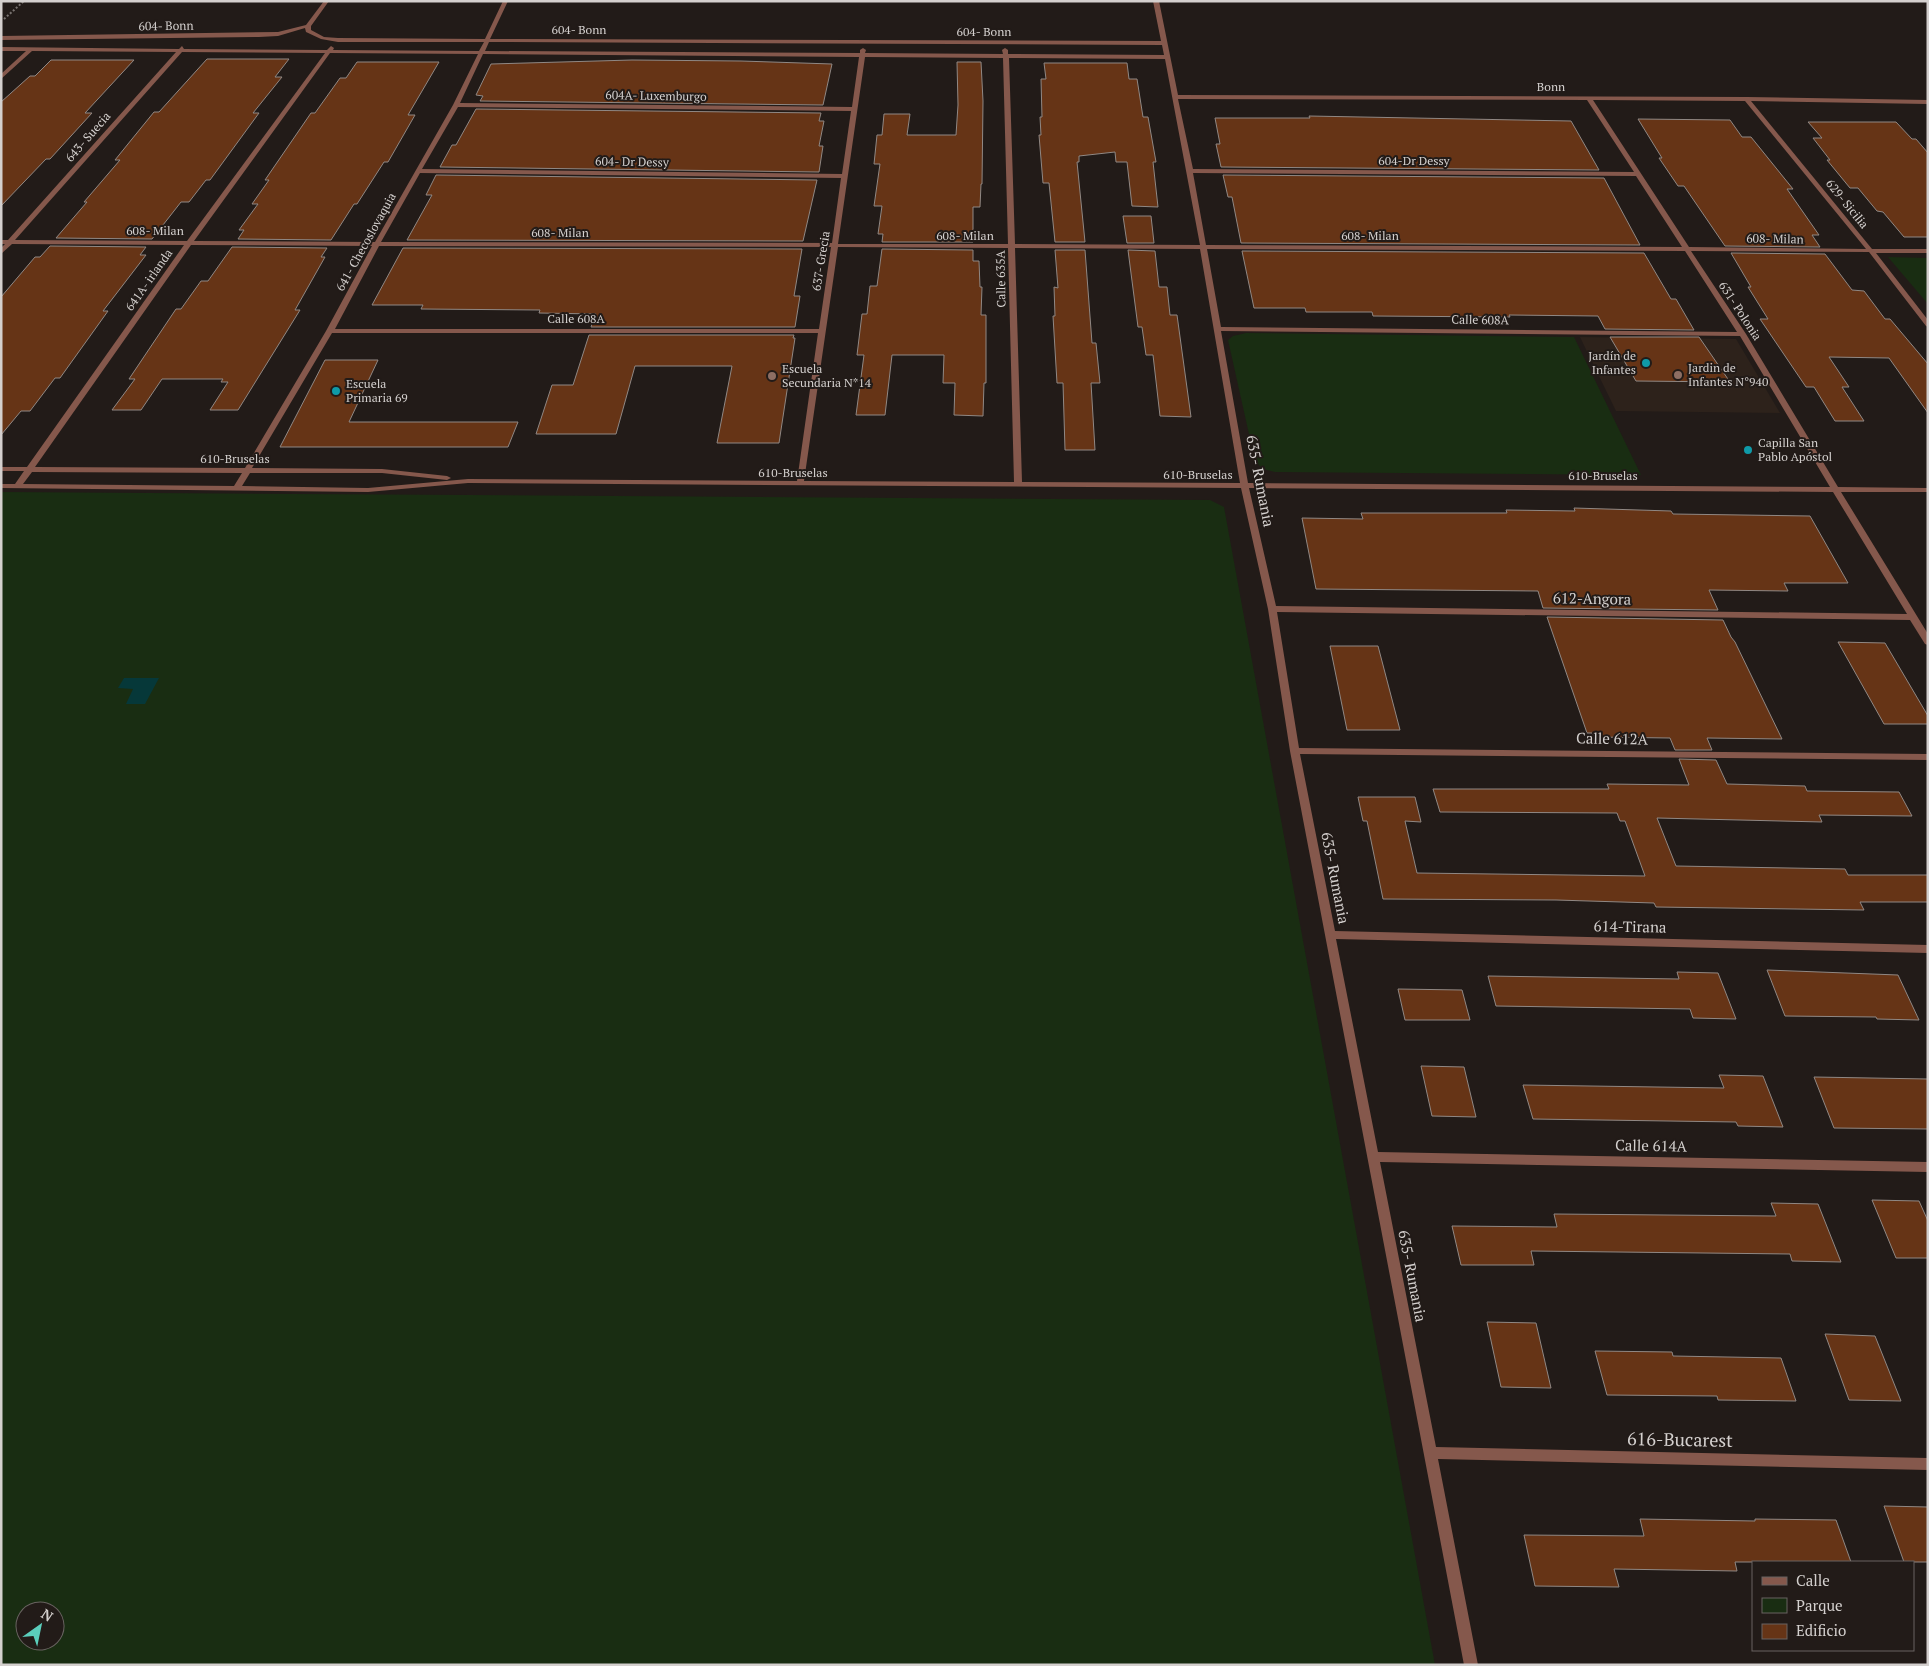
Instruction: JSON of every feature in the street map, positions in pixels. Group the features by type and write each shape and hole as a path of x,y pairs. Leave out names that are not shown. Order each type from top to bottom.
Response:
{"street":[{"path":"308,26 327,1"},
{"name":"641- Checoslovaquia","path":"236,489 245,470 330,331 377,243 456,105 506,1"},
{"name":"635- Rumania","path":"1156,1 1204,247 1245,487 1272,609 1295,751 1471,1665"},
{"name":"604- Bonn","path":"1,38 260,35 278,34 308,26 308,31 314,35 338,40 488,39 1164,43"},
{"name":"643- Suecia","path":"1,252 180,50 191,35"},
{"path":"1,77 42,38"},
{"name":"641A- irlanda","path":"17,487 189,243 328,51 338,40"},
{"path":"708,55 712,41"},
{"name":"637- Grecia","path":"800,484 863,55 863,42"},
{"name":"Calle 635A","path":"1002,42 1006,56 1018,485"},
{"name":"604- Bonn","path":"1,49 1166,57"},
{"name":"Bonn","path":"1175,97 1747,99 1928,102"},
{"name":"631- Polonia","path":"1589,99 1742,334 1928,642"},
{"name":"629- Sicilia","path":"1747,99 1928,324"},
{"name":"604A- Luxemburgo","path":"456,105 855,109"},
{"name":"604- Dr Dessy","path":"418,171 845,176"},
{"name":"604-Dr Dessy","path":"1190,171 1637,174"},
{"name":"608- Milan","path":"1,242 1686,249 1928,252"},
{"name":"Calle 608A","path":"1218,329 1742,334"},
{"name":"Calle 608A","path":"330,331 822,330"},
{"name":"610-Bruselas","path":"1,469 382,471 468,481"},
{"name":"610-Bruselas","path":"1,486 368,490 468,481 1928,490"},
{"name":"612-Angora","path":"1272,609 1912,618"},
{"name":"Calle 612A","path":"1295,751 1928,757"},
{"name":"614-Tirana","path":"1331,935 1928,949"},
{"name":"Calle 614A","path":"1373,1157 1928,1167"},
{"name":"616-Bucarest","path":"1430,1454 1928,1464"}],"path":[{"path":"1,22 24,1"}],"shaded area":[{"name":"Jardin de Infantes N°940","path":"1580,337 1736,339 1780,413 1616,411"}],"green space":[{"path":"1888,257 1928,258 1928,304"},
{"path":"1246,333 1574,337 1641,475 1275,472 1263,469 1255,461 1228,340 1233,336"},
{"path":"1,492 1210,500 1224,507 1435,1665 1,1665"}],"water":[{"path":"124,678 159,678 145,704 126,704 133,689 118,688"}],"building":[{"path":"207,59 289,59 275,77 282,77 253,113 259,113 210,180 206,180 189,202 181,202 152,239 56,238 120,160 115,160 154,112 159,112"},
{"path":"51,60 134,60 85,113 92,113 50,159 46,159 1,206 1,102 30,76 35,76"},
{"path":"632,60 832,64 823,105 480,101 483,96 476,95 491,64"},
{"path":"357,62 439,62 408,115 415,115 388,162 384,162 331,240 238,239 244,230 239,230 258,204 252,204 269,180 265,180 311,113 315,113 340,78 346,78"},
{"path":"957,62 981,62 983,101 982,184 980,207 973,207 973,242 882,242 883,234 878,234 882,206 874,206 880,164 874,164 877,135 882,135 884,114 910,114 907,135 956,135 958,105"},
{"path":"1044,63 1127,63 1129,79 1137,79 1143,117 1148,117 1156,162 1153,162 1158,207 1132,206 1127,162 1116,162 1115,152 1079,156 1079,162 1077,162 1085,242 1055,242 1049,183 1043,183 1039,135 1041,135 1040,117 1042,117 1041,79 1046,79"},
{"path":"476,109 821,113 819,121 824,121 819,146 823,146 819,172 440,167 452,145 456,145"},
{"path":"1309,116 1571,121 1599,170 1221,167 1216,144 1220,144 1215,118 1310,118"},
{"path":"1638,119 1730,120 1742,137 1751,137 1793,189 1787,189 1819,235 1812,235 1820,247 1725,246 1684,186 1678,186 1659,158 1662,158"},
{"path":"1808,122 1896,122 1912,139 1916,139 1928,153 1928,237 1904,237 1883,212 1877,211 1858,188 1850,188 1827,160 1830,160 1813,138 1822,138"},
{"path":"436,175 817,180 803,241 407,240 432,195 426,195"},
{"path":"1223,175 1604,178 1640,245 1241,243 1232,197 1228,197"},
{"path":"1123,216 1151,216 1154,243 1127,243"},
{"path":"50,246 146,247 140,255 146,255 103,311 108,311 60,378 55,378 30,411 21,411 1,435 1,297 35,257 40,257"},
{"path":"232,247 327,248 321,257 325,257 295,310 300,310 238,410 210,410 228,382 221,382 223,379 162,379 141,410 112,410 135,379 129,379 176,309 181,309 201,281 208,281"},
{"path":"403,248 802,249 794,296 800,296 795,327 591,327 596,314 539,313 540,310 421,309 423,305 372,305"},
{"path":"882,249 973,250 973,261 979,261 980,287 982,287 981,315 986,315 986,383 984,383 983,416 954,415 955,383 943,383 944,355 892,355 885,415 856,415 864,355 857,355 862,314 867,314 870,286 877,286"},
{"path":"1055,250 1085,250 1092,343 1096,343 1100,383 1091,383 1095,450 1065,450 1063,383 1057,383 1053,316 1055,316 1054,287 1058,288"},
{"path":"1128,250 1155,251 1159,287 1167,287 1170,315 1177,315 1191,417 1160,416 1153,355 1146,355 1142,327 1138,327"},
{"path":"1242,251 1644,253 1671,299 1676,299 1694,330 1605,329 1598,316 1373,316 1372,312 1306,312 1305,308 1254,308"},
{"path":"1731,253 1825,254 1852,290 1864,291 1885,319 1890,319 1928,364 1928,413 1889,358 1829,357 1849,387 1842,387 1864,421 1835,421 1814,387 1806,387 1760,319 1768,319 1748,287 1751,287"},
{"path":"589,335 794,335 779,443 717,443 732,366 635,366 616,434 536,434 552,385 573,385"},
{"path":"1610,337 1699,337 1730,382 1636,381"},
{"name":"Escuela Primaria 69","path":"325,360 378,360 349,422 518,422 508,447 280,447"},
{"path":"1574,508 1671,511 1673,514 1810,516 1848,583 1784,583 1788,591 1709,590 1718,610 1543,608 1538,591 1316,589 1302,518 1363,519 1361,513 1507,513 1506,510 1575,511"},
{"path":"1547,617 1723,620 1782,739 1707,738 1712,750 1675,750 1670,738 1594,737 1592,733 1587,733"},
{"path":"1838,642 1885,643 1928,716 1928,724 1884,724"},
{"path":"1330,646 1378,646 1400,730 1347,730"},
{"path":"1679,759 1716,760 1727,784 1805,786 1807,791 1899,792 1912,816 1819,815 1822,822 1657,818 1676,866 1845,869 1848,875 1928,875 1928,902 1860,902 1864,910 1656,907 1654,903 1556,900 1383,899 1367,821 1363,821 1358,797 1415,797 1421,822 1405,821 1417,873 1645,876 1625,821 1620,821 1617,813 1440,812 1433,789 1609,789 1607,784 1689,785"},
{"path":"1767,970 1898,975 1919,1020 1877,1019 1876,1017 1785,1016"},
{"path":"1677,972 1718,973 1736,1019 1693,1018 1690,1009 1496,1006 1488,976 1679,979"},
{"path":"1398,989 1462,990 1470,1020 1405,1020"},
{"path":"1421,1066 1464,1067 1476,1117 1432,1116"},
{"path":"1719,1075 1763,1076 1783,1127 1738,1126 1736,1122 1533,1119 1523,1085 1724,1088"},
{"path":"1814,1077 1928,1079 1928,1129 1834,1128"},
{"path":"1872,1200 1919,1201 1928,1221 1928,1258 1896,1258"},
{"path":"1771,1203 1818,1204 1841,1262 1792,1261 1790,1254 1531,1251 1534,1265 1461,1265 1452,1226 1557,1227 1554,1214 1776,1216"},
{"path":"1487,1322 1536,1323 1551,1388 1501,1387"},
{"path":"1825,1334 1875,1336 1901,1401 1849,1400"},
{"path":"1595,1351 1672,1352 1673,1356 1781,1358 1796,1401 1718,1400 1717,1396 1607,1395"},
{"path":"1884,1506 1928,1507 1928,1562 1904,1561"},
{"path":"1640,1519 1836,1520 1851,1561 1735,1562 1737,1571 1614,1569 1619,1587 1535,1586 1524,1535 1644,1536"}],"place":[{"name":"Jardín de Infantes","path":"1646,363"},
{"name":"Jardin de Infantes N°940","path":"1678,375"},
{"name":"Escuela Secundaria N*14","path":"772,376"},
{"name":"Escuela Primaria 69","path":"336,391"},
{"name":"Capilla San Pablo Apóstol","path":"1748,450"}]}
